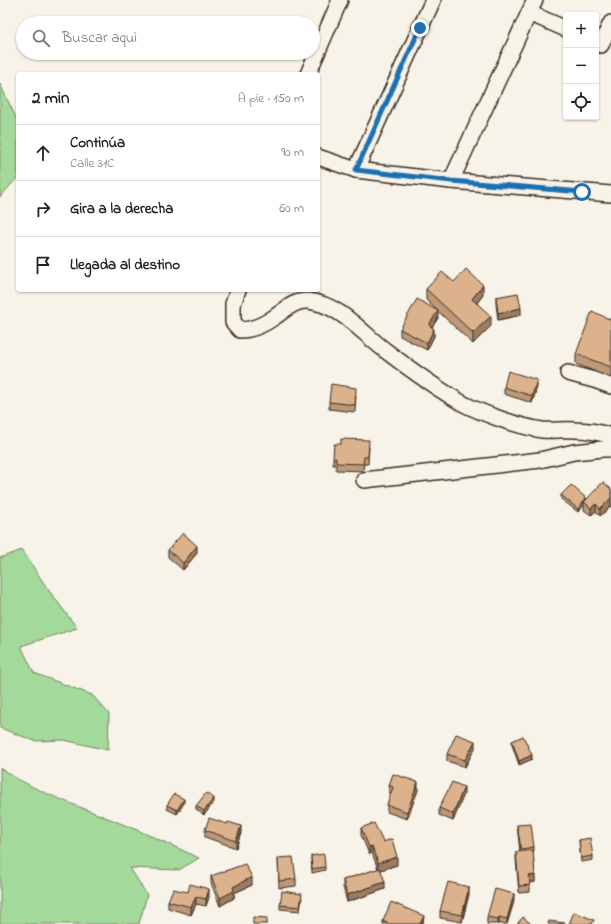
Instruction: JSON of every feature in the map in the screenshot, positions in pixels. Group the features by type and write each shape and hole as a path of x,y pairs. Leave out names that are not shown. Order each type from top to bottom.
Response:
{"street":[{"path":"320,46 340,0"},
{"path":"356,170 433,0"},
{"path":"451,181 532,6 563,27"},
{"path":"603,45 611,23"},
{"path":"309,72 314,60"},
{"path":"320,158 356,170 451,181 611,194"},
{"path":"237,292 234,304 233,322 240,330 250,330 273,318 294,303 308,301 327,306 359,327 385,351 430,383 464,404 485,414 541,430 577,430 599,432 611,436"},
{"path":"568,373 611,386"},
{"path":"364,480 540,460 574,452 611,449"}],"green space":[{"path":"0,84 16,118 16,179 0,197"},
{"path":"22,550 47,588 77,628 21,646 34,673 92,695 109,714 108,750 64,740 35,741 0,728 0,558"},
{"path":"0,768 13,777 41,791 199,858 179,870 130,868 147,895 139,924 0,924"}],"building":[{"path":"466,269 483,285 472,299 491,316 473,333 426,289 442,272 454,282"},
{"path":"518,293 521,308 498,313 496,297"},
{"path":"417,299 438,311 429,325 434,329 427,343 400,329"},
{"path":"592,311 611,320 611,367 576,354"},
{"path":"508,371 537,380 532,396 504,387"},
{"path":"331,384 356,388 355,405 329,402"},
{"path":"341,439 369,440 368,457 364,457 363,464 336,463 336,458 333,458 334,444 341,444"},
{"path":"603,482 611,489 611,498 600,509 596,504 591,508 584,502"},
{"path":"571,485 586,498 578,509 561,495"},
{"path":"183,533 197,546 183,563 168,550"},
{"path":"456,734 475,741 465,760 447,754"},
{"path":"523,736 532,755 519,761 512,741"},
{"path":"393,774 418,782 407,812 387,805 393,787 389,785"},
{"path":"452,782 464,787 453,814 439,808"},
{"path":"206,793 214,798 204,811 196,806"},
{"path":"174,794 184,799 177,810 167,805"},
{"path":"209,818 227,824 228,822 241,826 236,841 205,830"},
{"path":"374,823 383,842 392,839 397,857 378,863 372,846 369,847 361,828"},
{"path":"531,824 534,847 521,849 517,825"},
{"path":"590,838 593,856 581,858 579,840"},
{"path":"533,850 535,875 529,876 530,885 519,886 516,852"},
{"path":"324,854 325,867 312,869 311,856"},
{"path":"293,857 296,879 279,881 278,858"},
{"path":"245,864 252,877 233,887 234,891 220,898 211,876"},
{"path":"380,868 385,882 347,895 343,880"},
{"path":"448,882 469,887 462,915 440,911"},
{"path":"190,884 209,889 206,899 196,897 191,907 168,901 173,889 188,892"},
{"path":"495,889 514,894 507,919 487,917"},
{"path":"282,891 302,894 300,907 280,905"},
{"path":"391,902 424,916 420,924 389,924 383,921"},
{"path":"574,912 594,920 592,924 569,924"},
{"path":"253,917 267,918 267,924 253,924"},
{"path":"523,917 531,924 517,924"},
{"path":"549,921 565,923 565,924 548,924"}],"route":[{"path":"420,28 356,170 451,181 582,192"}]}
